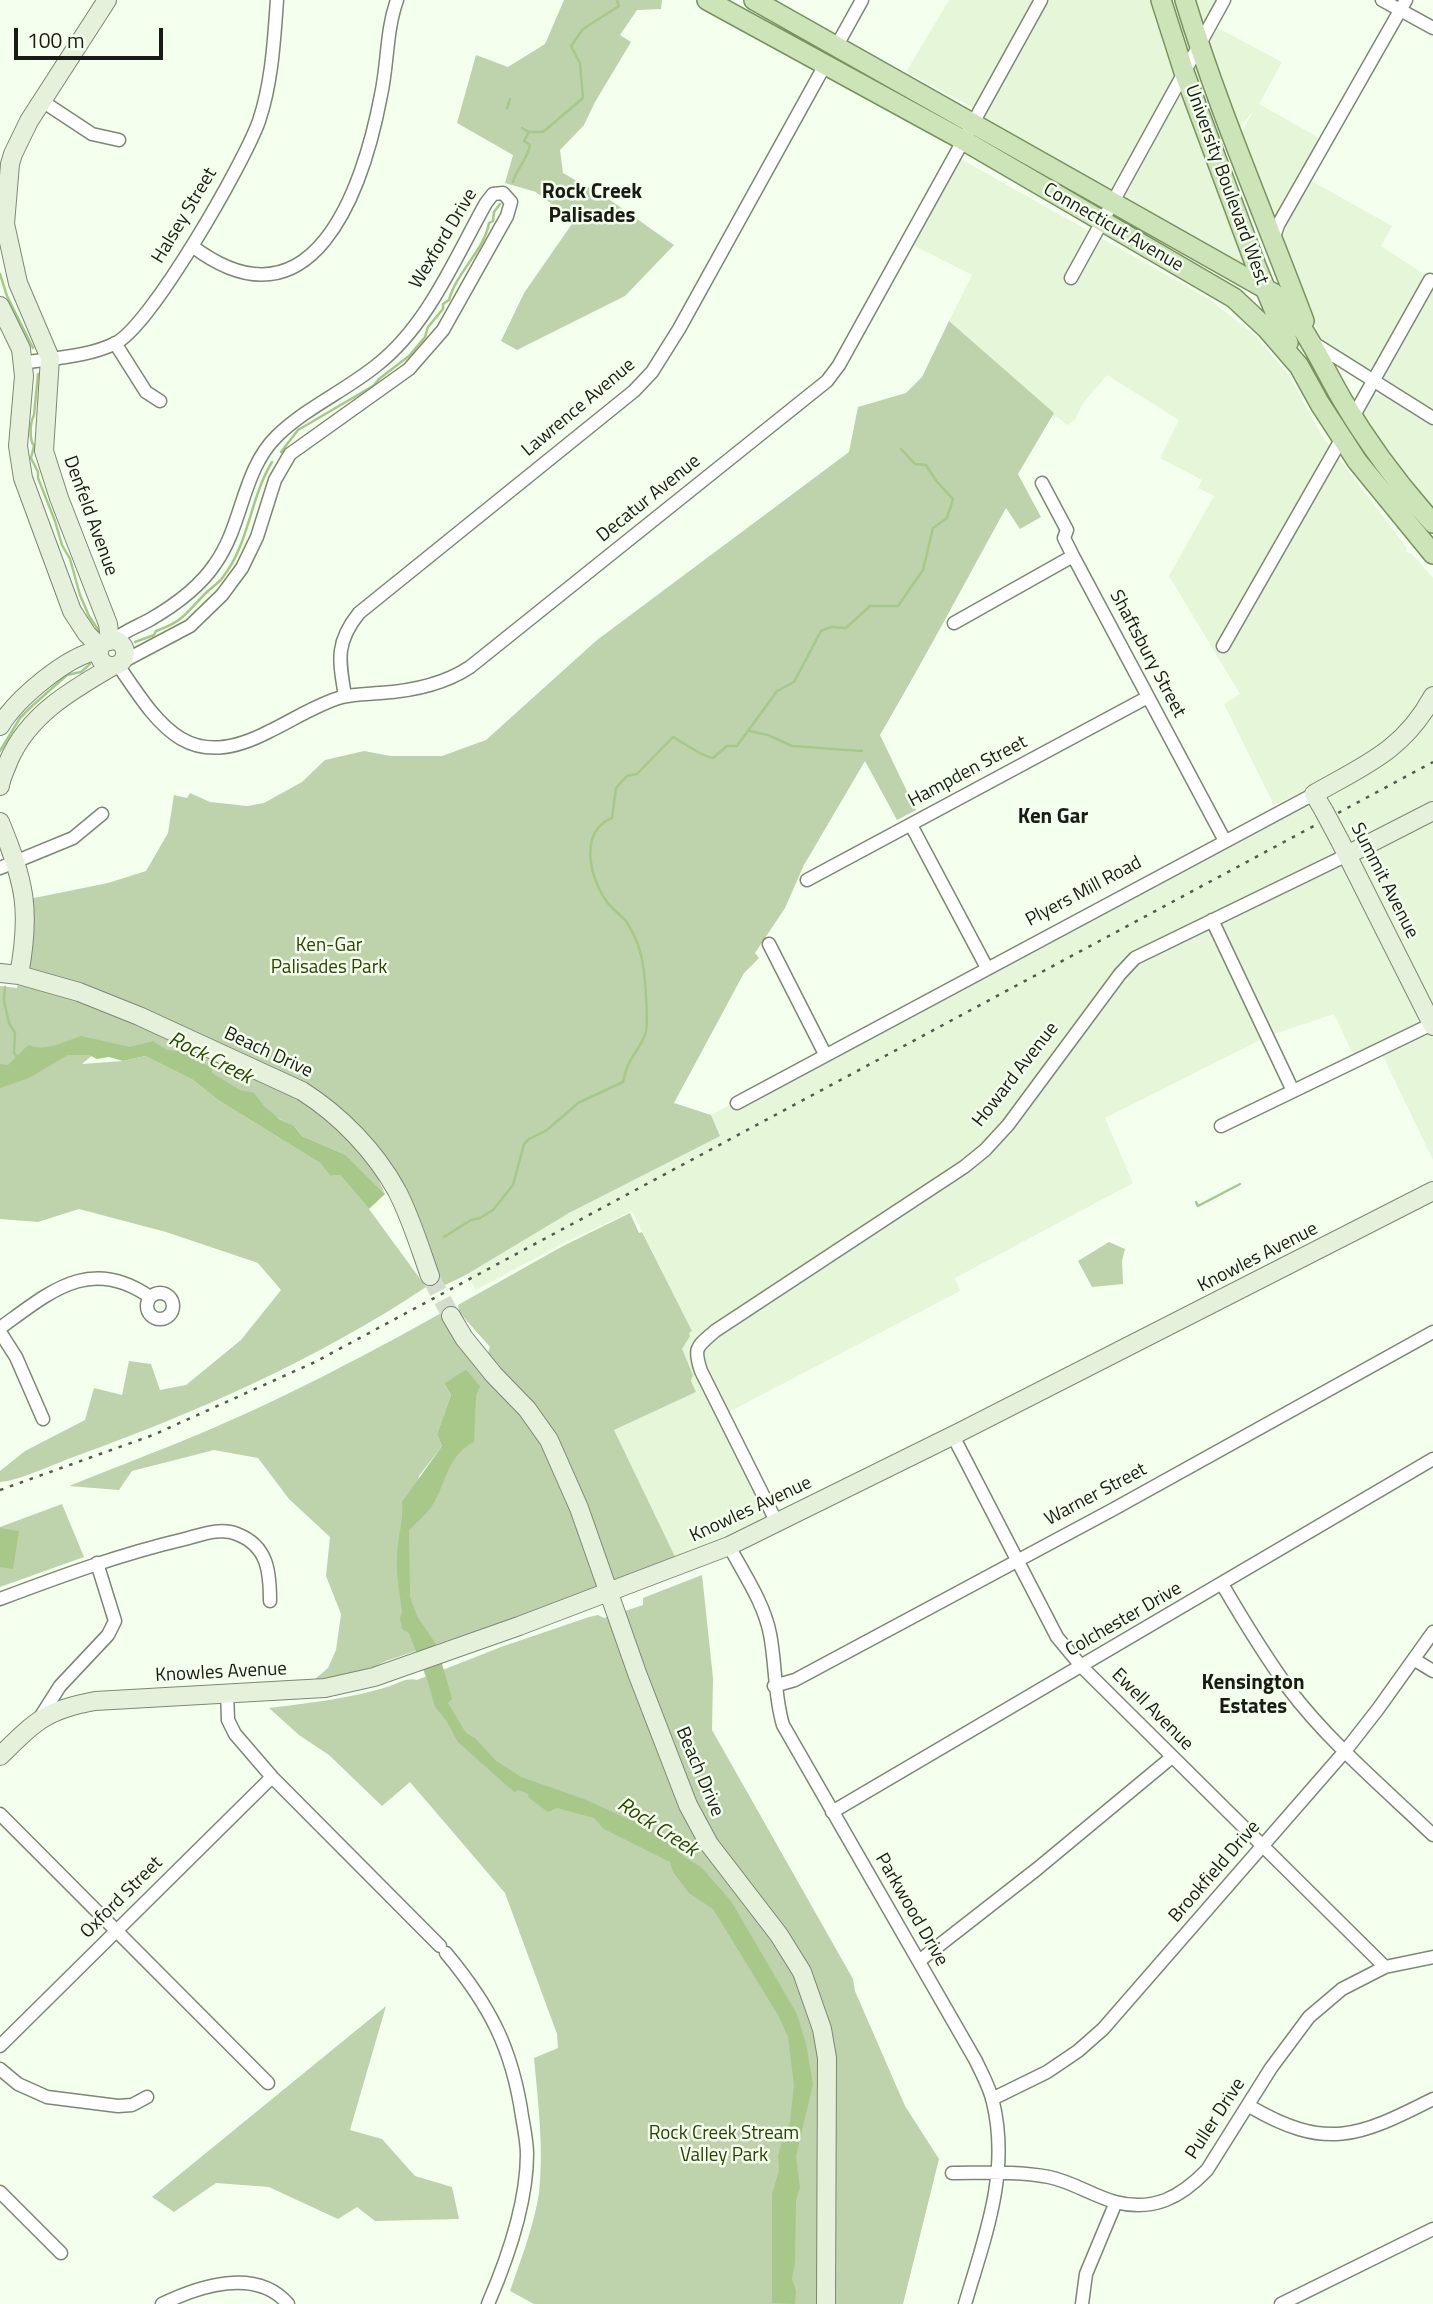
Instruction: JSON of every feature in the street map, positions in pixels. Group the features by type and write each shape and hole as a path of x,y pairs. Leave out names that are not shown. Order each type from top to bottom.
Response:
{"main road":[{"name":"Connecticut Avenue","path":"707,0 963,140 1234,298 1267,329 1299,366 1342,438 1378,488 1433,554"},
{"name":"Connecticut Avenue","path":"754,0 1264,287 1281,300 1312,342 1353,417 1386,467 1433,523"},
{"name":"University Boulevard West","path":"1161,0 1184,72 1264,287 1299,366"},
{"name":"University Boulevard West","path":"1185,0 1205,62 1312,342"}],"street":[{"name":"Denfeld Avenue","path":"106,645 108,624 44,451 50,358 18,283 5,224 5,158 107,0"},
{"name":"Halsey Street","path":"22,363 89,352 115,343 129,334 141,321 192,246 250,146 260,119 272,64 276,0"},
{"path":"192,246 208,258 245,275 262,276 279,273 303,262 321,245 357,184 370,145 382,91 389,30 397,0"},
{"path":"836,47 862,0"},
{"name":"Decatur Avenue","path":"118,664 147,708 162,725 179,738 200,746 223,747 252,741 328,701 345,696 431,686 455,677 827,381 839,365 1041,0"},
{"path":"1072,278 1224,0"},
{"path":"1382,0 1403,5 1433,28"},
{"path":"1273,240 1285,212 1403,5"},
{"name":"Lawrence Avenue","path":"345,696 340,645 348,627 359,613 634,391 652,372 686,317 825,65"},
{"path":"42,102 92,134 119,140"},
{"name":"Wexford Drive","path":"0,726 29,692 47,677 183,599 215,564 239,512 254,467 275,437 304,413 377,365 407,338 427,309 486,203 493,194 503,192 511,202 507,216 443,330 408,369 290,454 275,480 257,537 242,568 222,595 190,625 73,690 41,713 14,750 0,786"},
{"path":"1259,206 1277,213 1285,212"},
{"path":"1353,417 1430,280"},
{"path":"0,306 21,349 23,393 18,446 23,478 72,611 87,634 106,645 123,647 124,657 118,664"},
{"path":"1312,342 1433,418"},
{"path":"115,343 146,391 160,401"},
{"path":"1223,646 1342,438"},
{"name":"Shaftsbury Street","path":"1042,482 1067,530 1064,538 1073,556 1225,841"},
{"path":"954,623 1073,556"},
{"name":"Plyers Mill Road","path":"737,1103 1351,773 1401,740 1418,723 1433,696"},
{"name":"Hampden Street","path":"807,880 1148,697"},
{"name":"Summit Avenue","path":"1314,794 1433,1025"},
{"name":"Howard Avenue","path":"777,1523 701,1371 695,1354 698,1346 715,1331 964,1167 985,1150 1135,958 1212,920 1343,848 1433,811"},
{"path":"8,865 73,838 102,814"},
{"path":"0,822 8,865 26,906 25,942 19,975"},
{"path":"911,825 987,968"},
{"path":"1212,920 1293,1091"},
{"path":"769,944 825,1054"},
{"name":"Beach Drive","path":"0,973 19,975 79,992 139,1016 302,1091 317,1101 351,1130 381,1166 397,1192 430,1276"},
{"path":"1221,1126 1433,1025"},
{"name":"Knowles Avenue","path":"39,1719 69,1706 95,1701 325,1688 374,1677 729,1546 953,1436 1433,1191"},
{"path":"43,1419 16,1356 0,1330 47,1294 80,1280 101,1278 118,1281 135,1287 150,1297"},
{"name":"Beach Drive","path":"451,1317 464,1338 527,1409 549,1440 579,1508 688,1805 709,1844 779,1935 802,1972 813,1997 827,2058 826,2304"},
{"name":"Warner Street","path":"774,1686 795,1680 1112,1510 1433,1332"},
{"name":"Ewell Avenue","path":"953,1436 1057,1637 1082,1667 1385,1966"},
{"name":"Colchester Drive","path":"832,1812 1433,1459"},
{"path":"0,1599 97,1563 220,1531 231,1532 255,1545 266,1559 270,1574 270,1601"},
{"name":"Parkwood Drive","path":"729,1546 765,1615 773,1652 774,1686 783,1725 976,2062 992,2099 999,2137 999,2173 992,2213 965,2304"},
{"path":"0,1756 39,1719 60,1686 108,1635 115,1621 97,1563"},
{"path":"1222,1584 1290,1690 1346,1750 1433,1835"},
{"name":"Brookfield Drive","path":"992,2099 1047,2072 1104,2029 1346,1750 1415,1660 1433,1632"},
{"path":"1415,1660 1433,1671"},
{"path":"227,1692 228,1720 231,1727 272,1777 443,1950 486,2006 510,2058 520,2101 527,2154 521,2202 512,2240 488,2304"},
{"path":"919,1961 1037,1869 1172,1757"},
{"name":"Oxford Street","path":"0,2046 272,1777"},
{"path":"0,1814 268,2082"},
{"name":"Puller Drive","path":"952,2173 1023,2173 1078,2185 1115,2202 1150,2205 1175,2197 1195,2183 1207,2170 1271,2068 1309,2017 1342,1989 1385,1966 1433,1957"},
{"path":"0,2068 18,2084 47,2097 118,2106 132,2105 146,2097"},
{"path":"1249,2106 1277,2122 1311,2134 1336,2136 1372,2128 1433,2099"},
{"path":"0,2192 61,2253"},
{"path":"1082,2304 1086,2274 1115,2202"},
{"path":"1281,2304 1433,2230"},
{"path":"162,2304 202,2289 232,2283 249,2283 272,2291 288,2304"}],"shaded area":[{"path":"949,0 1224,0 1212,25 1282,62 1259,104 1330,144 1310,180 1392,226 1381,246 1433,280 1433,414 1322,341 1240,135 1254,110 1232,137 1213,150 1264,287 973,122 976,109 906,72"},
{"path":"954,155 1209,299 1256,336 1290,377 1322,436 1406,547 1406,552 1412,554 1433,578 1433,1160 1380,1050 1356,1061 1334,1014 1268,1036 1105,1118 1133,1183 955,1278 960,1291 723,1415 777,1523 672,1568 614,1430 696,1392 674,1342 692,1331 632,1211 564,1243 476,1290 463,1268 720,1135 711,1115 1360,764 1274,805 1224,704 1240,694 1169,576 1214,496 1198,488 1202,480 1160,458 1179,420 1107,375 1083,403 1075,420 1067,425 1056,416 1053,421 1053,413 949,321 972,275 907,242"},
{"path":"1372,393 1384,395 1433,426 1433,512 1370,429 1361,413"},
{"path":"81,1036 130,1047 153,1041 167,1050 188,1052 212,1069 212,1073 240,1090 254,1093 264,1106 279,1119 294,1126 302,1136 346,1155 385,1194 369,1209 340,1175 330,1176 320,1163 218,1100 193,1080 145,1056 123,1061 109,1057 97,1059 89,1055 68,1055 29,1078 0,1088 0,1064 8,1065 28,1045 48,1047"},
{"path":"466,1370 480,1386 476,1396 474,1442 457,1455 435,1501 409,1530 410,1597 417,1616 437,1646 452,1699 448,1703 466,1733 475,1738 495,1760 521,1777 584,1799 675,1840 677,1849 684,1857 701,1867 731,1901 797,2014 813,2084 796,2156 800,2188 796,2200 792,2279 796,2291 795,2304 772,2303 772,2194 779,2171 778,2156 790,2122 794,2085 788,2037 778,2015 713,1909 689,1893 673,1872 670,1862 604,1829 594,1818 557,1808 548,1812 529,1798 528,1794 519,1790 514,1792 458,1742 435,1707 409,1633 402,1629 397,1550 402,1502 442,1446 437,1434 451,1395 444,1383"},
{"path":"0,1528 19,1531 13,1569 0,1567"}],"green space":[{"path":"564,0 662,0 661,9 637,10 620,35 631,42 584,125 560,150 563,173 610,200 674,245 625,296 517,350 501,341 524,293 574,221 536,192 505,183 513,155 457,123 476,55 508,67 545,44"},
{"name":"Ken-Gar Palisades Park","path":"949,321 1054,413 1018,474 1041,517 1020,529 1006,508 880,735 916,810 897,820 865,761 804,865 785,908 755,953 759,958 744,973 674,1103 711,1115 720,1136 569,1213 443,1286 428,1253 386,1186 379,1181 385,1194 346,1155 302,1136 295,1127 151,1052 107,1043 82,1064 123,1061 145,1056 193,1080 218,1100 320,1163 330,1176 340,1175 369,1209 426,1287 343,1338 256,1382 122,1439 27,1475 0,1482 0,1471 25,1451 85,1420 94,1388 122,1395 129,1361 151,1364 160,1390 186,1385 241,1340 281,1290 258,1263 166,1232 79,1209 38,1222 0,1219 0,986 17,988 29,899 108,883 146,871 168,833 174,795 187,798 190,793 210,802 247,806 264,803 302,782 325,760 364,751 391,756 442,756 486,740 597,640 849,452 858,407 906,393 922,377"},
{"path":"630,1213 692,1331 682,1349 693,1375 691,1381 696,1392 614,1430 678,1563 386,1661 368,1670 314,1680 328,1668 336,1650 341,1614 326,1576 330,1537 289,1499 258,1458 214,1450 132,1471 119,1490 69,1486 251,1411 340,1368 443,1312 465,1354 481,1371 490,1347 459,1312 458,1305 563,1246","holes":["453,1378 467,1406 417,1491 419,1476 442,1446 437,1434 451,1395 444,1383"]},
{"path":"1109,1242 1125,1249 1122,1261 1123,1284 1092,1287 1078,1261"},
{"path":"62,1504 84,1557 0,1587 0,1527"},
{"name":"Rock Creek Stream Valley Park","path":"702,1575 713,1678 712,1730 853,1979 855,1991 905,2106 939,2159 903,2304 534,2304 510,2291 531,2230 539,2193 541,2143 534,2058 558,2048 557,2034 505,1893 410,1782 382,1806 329,1755 299,1735 269,1708 343,1698 406,1680 417,1680 589,1617 598,1615 604,1618 643,1605 643,1598"},
{"path":"386,2006 350,2130 382,2139 415,2176 452,2187 459,2219 375,2221 357,2207 338,2219 269,2187 216,2183 174,2212 152,2197"}],"waterway":[{"path":"529,132 543,132 583,98 580,63 571,46 583,29 619,6 617,0"},
{"path":"507,108 510,99"},
{"path":"513,182 530,145 524,141 529,132 522,128"},
{"path":"281,452 298,430 373,386 409,356 425,337 428,327 443,309 443,304 449,300 500,204"},
{"path":"0,274 7,296 33,348"},
{"path":"38,374 31,426 34,446 31,458 62,545 70,559 80,595 101,634"},
{"path":"444,1237 493,1210 513,1185 524,1144 529,1139 547,1130 578,1103 623,1082 630,1062 645,1035 646,994 640,951 626,921 609,905 601,892 590,857 594,834 612,818 616,788 627,776 637,774 673,737 713,758 727,746 737,746 777,691 794,682 821,631 831,627 846,628 870,606 898,606 923,570 933,528 947,518 953,499 926,465 915,464 901,449"},
{"path":"135,642 154,635 156,631 180,619 221,579 239,550 272,462"},
{"path":"0,751 20,718 32,706 67,675 81,672 90,664"},
{"path":"750,731 768,735 792,746 862,751"},
{"path":"5,987 4,1001 9,1023 15,1033 14,1053 17,1057"},
{"path":"1196,1202 1198,1206 1240,1184"}],"tunnel":[{"path":"430,1276 451,1316"}],"railway":[{"path":"0,1490 153,1435 315,1362 1433,762"}],"district":[{"name":"Rock Creek Palisades","path":"592,205"},
{"name":"Ken Gar","path":"1053,818"},
{"name":"Kensington Estates","path":"1253,1696"}],"water label":[{"name":"Rock Creek","path":"210,1059"},
{"name":"Rock Creek","path":"657,1828"}]}
